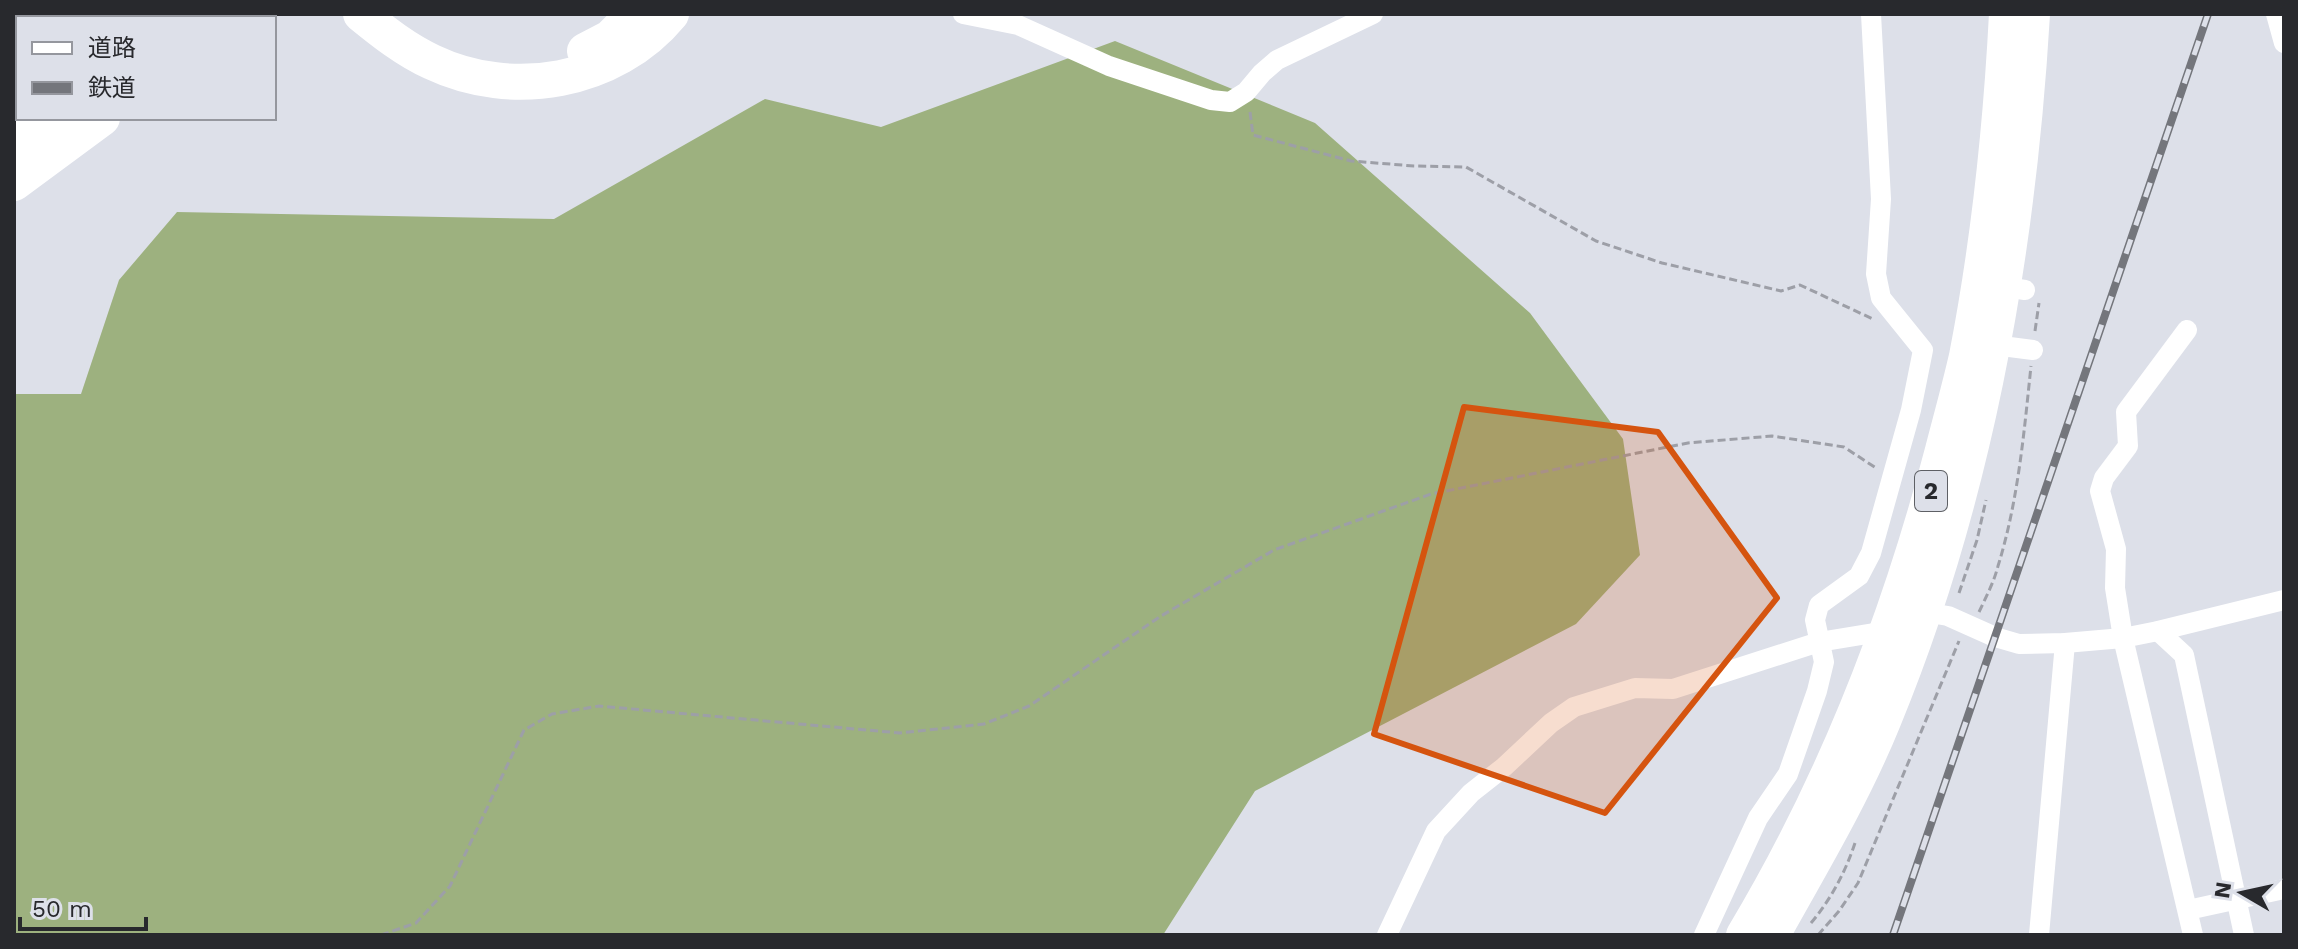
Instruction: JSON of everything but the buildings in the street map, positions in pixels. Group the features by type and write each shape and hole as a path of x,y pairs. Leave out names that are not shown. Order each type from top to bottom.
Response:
{"highway":[{"path":"361,14 398,43 431,62 479,77 527,82 564,78 611,62 639,46 671,14"},
{"path":"390,14 425,38 455,53 526,65 552,62 583,52 610,38 634,14"},
{"name":"2","path":"1743,935 1820,789 1886,631 1921,531 1965,359 1987,234 2006,14"},
{"name":"2","path":"1773,935 1842,809 1884,722 1946,543 1994,345 2015,288 2016,207 2033,14"},
{"path":"14,144 42,120"},
{"path":"14,144 48,120"},
{"path":"14,183 99,120"}],"street":[{"path":"963,14 1018,25 1109,66 1211,100 1230,102 1246,92 1277,60 1373,14"},
{"path":"1704,935 1758,818 1788,774 1817,691 1824,662 1815,620 1819,605 1859,576 1871,553 1911,410 1923,350 1894,318 1881,298 1876,274 1881,199 1871,14"},
{"path":"2276,14 2284,43"},
{"path":"2187,330 2126,412 2128,446 2104,478 2100,491 2116,549 2115,588 2123,638 2193,935"},
{"path":"1994,345 2033,350"},
{"path":"1387,935 1436,831 1471,793 1551,723 1574,707 1635,688 1673,689 1819,642 1886,631 1924,612 1948,616 2019,644 2065,643 2123,638 2284,600"},
{"path":"2158,631 2184,655 2244,935"},
{"path":"2039,935 2065,643"},
{"path":"2188,910 2284,889"}],"path":[{"path":"1246,92 1253,135 1351,161 1466,167 1596,241 1662,263 1781,291 1800,285 1870,320 1894,318"},
{"path":"381,935 416,923 450,886 524,730 552,714 599,706 900,733 984,724 1029,706 1161,616 1274,550 1431,494 1688,443 1772,436 1844,447 1892,479"}],"highlighted area":[{"path":"1464,407 1658,432 1777,598 1605,813 1374,734"}],"green space":[{"path":"14,14 113,14 16,16 14,82"},
{"path":"1115,41 1315,123 1530,313 1623,439 1640,555 1576,624 1255,791 1163,935 14,935 14,394 81,394 119,280 177,212 554,219 765,99 881,127"}],"railway":[{"path":"1893,935 2208,14"}]}
